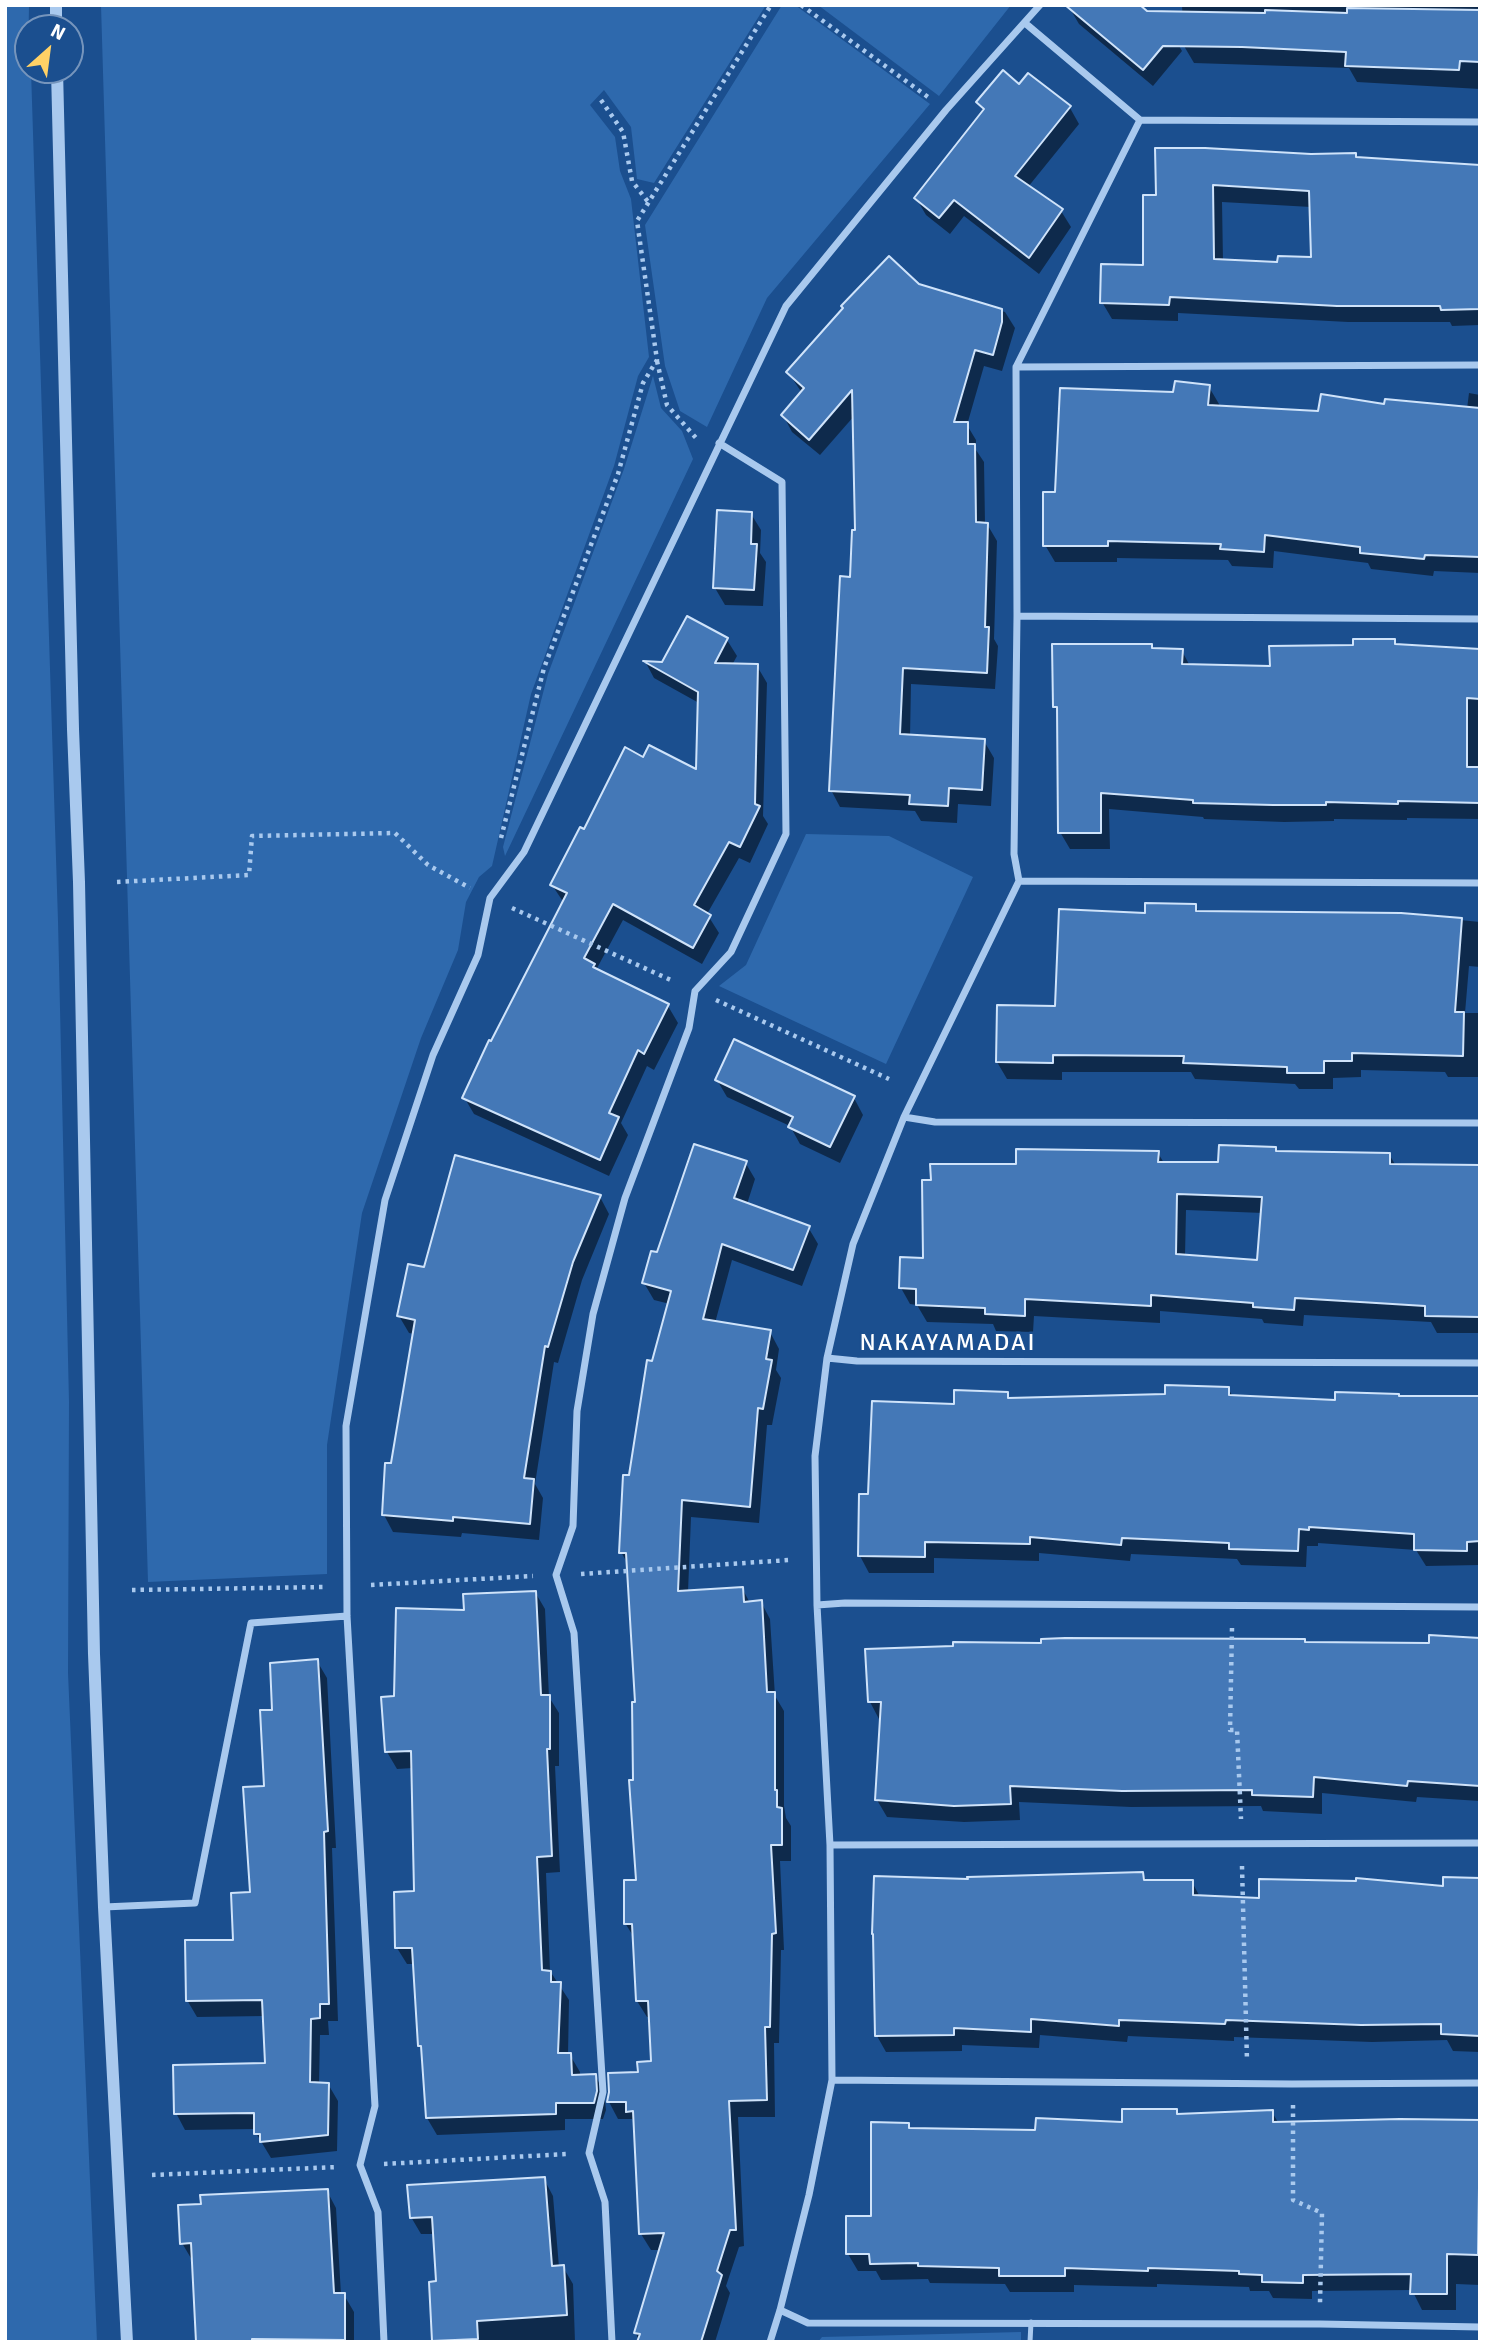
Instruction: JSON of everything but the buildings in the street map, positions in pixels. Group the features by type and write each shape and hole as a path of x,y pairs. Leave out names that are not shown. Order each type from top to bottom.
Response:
{"street":[{"path":"384,2342 378,2212 359,2165 375,2106 347,1616 346,1426 385,1200 433,1055 478,955 490,898 524,852 786,306 946,110 1040,5"},
{"path":"1026,23 1140,120 1480,122"},
{"path":"57,84 79,896 94,1654 104,1907 127,2342"},
{"path":"770,2342 809,2195 832,2080 830,1845 817,1605 815,1457 827,1358 853,1244 904,1117 1019,881 1014,854 1016,367 1140,120"},
{"path":"1016,367 1480,365"},
{"path":"612,2342 605,2202 589,2153 603,2092 574,1633 556,1575 573,1526 577,1410 593,1314 625,1198 689,1028 695,991 731,952 786,834 782,482 719,443"},
{"path":"1017,616 1480,619"},
{"path":"1019,881 1480,883"},
{"path":"904,1117 935,1122 1480,1123"},
{"path":"827,1358 857,1361 1480,1363"},
{"path":"817,1605 1232,1604 1480,1607"},
{"path":"104,1907 195,1903 251,1623 347,1616"},
{"path":"830,1845 1480,1843"},
{"path":"832,2080 1292,2084 1480,2082"},
{"path":"780,2310 808,2322 1480,2327"}],"lane":[{"path":"1030,2342 1031,2322"}],"path":[{"path":"714,458 667,405 657,360 638,221 771,5"},
{"path":"801,5 946,110"},
{"path":"601,100 623,132 632,181 649,203"},
{"path":"507,875 497,855 544,668 618,474 643,383 657,360"},
{"path":"117,882 249,875 252,836 395,833 428,865 490,898"},
{"path":"132,1590 346,1587"},
{"path":"1232,1604 1230,1730 1237,1730 1248,2082"},
{"path":"1292,2084 1293,2200 1322,2213 1320,2324"}],"shaded area":[{"path":"5,5 29,5 29,14 14,14 14,84 31,84 58,921 69,1402 68,1673 97,2342 5,2342"},
{"path":"101,5 766,5 654,183 637,179 631,127 604,90 590,105 615,137 620,171 631,199 649,357 638,376 614,466 531,694 492,866 479,877 466,902 458,950 421,1038 362,1213 327,1445 327,1574 148,1582"},
{"path":"782,5 795,5 930,104 767,298 707,427 680,411 665,366 645,225"},
{"path":"818,5 1011,5 939,96"},
{"path":"653,376 661,408 682,431 693,459 505,856 503,847 548,674 624,469"},
{"path":"806,834 889,836 973,877 886,1064 719,986 746,965"},
{"path":"1021,2332 1021,2342 818,2342 822,2337"}],"district":[{"name":"NAKAYAMADAI","path":"948,1344"}]}
